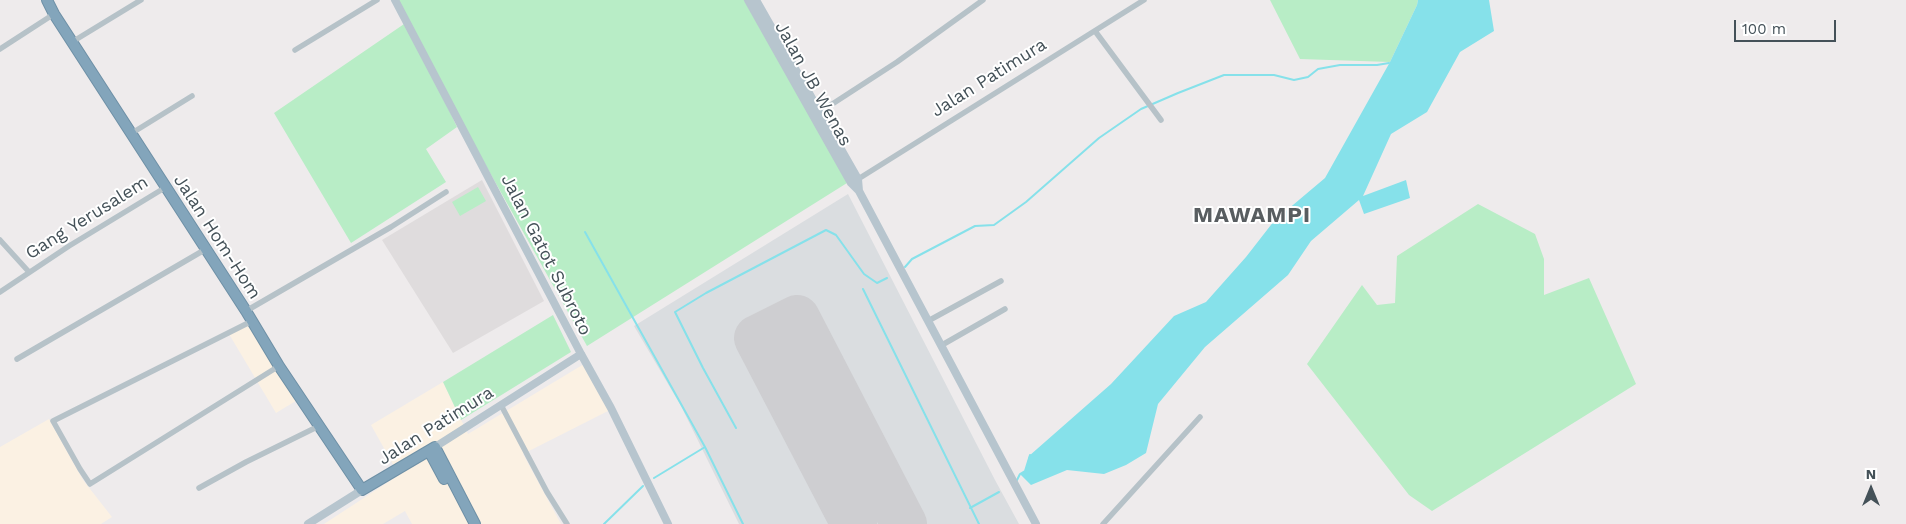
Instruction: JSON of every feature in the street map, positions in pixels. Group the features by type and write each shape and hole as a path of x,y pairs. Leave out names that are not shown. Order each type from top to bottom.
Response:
{"highway":[{"name":"Jalan Hom-Hom","path":"46,0 249,316 279,366 362,490"},
{"name":"Jalan Patimura","path":"362,490 432,449"},
{"path":"432,449 468,524"},
{"path":"432,449 475,524"}],"main road":[{"name":"Jalan Gatot Subroto","path":"396,0 611,408 668,524"},
{"name":"Jalan JB Wenas","path":"748,0 854,181"},
{"name":"Jalan JB Wenas","path":"756,0 820,112 854,181"},
{"path":"854,181 1036,524"},
{"name":"Jalan Patimura","path":"432,449 581,354"},
{"name":"Jalan Patimura","path":"308,524 362,490"}],"street":[{"path":"72,42 141,0"},
{"path":"295,50 377,0"},
{"path":"820,112 897,62 983,0"},
{"name":"Jalan Patimura","path":"854,181 1144,0"},
{"path":"0,49 54,14"},
{"path":"1095,31 1161,120"},
{"path":"132,133 192,96"},
{"name":"Gang Yerusalem","path":"0,292 29,272 166,188"},
{"path":"279,366 90,484 53,420 249,316 446,192"},
{"path":"0,240 29,272"},
{"path":"17,359 206,249"},
{"path":"928,321 1001,281"},
{"path":"942,345 1005,309"},
{"path":"501,405 547,492 567,524"},
{"path":"1103,524 1200,417"},
{"path":"199,488 318,426"}],"shaded area":[{"path":"482,180 544,301 453,353 382,240"},
{"path":"848,194 1019,524 739,524 681,406 634,326"},
{"path":"248,325 299,399 276,413 229,334"},
{"path":"584,364 610,410 523,454 561,524 412,524 405,511 383,524 324,524 399,475 371,425 443,382 468,434"},
{"path":"49,419 83,480 112,517 101,524 0,524 0,447"}],"green space":[{"path":"396,0 744,0 812,117 847,183 587,346 415,39 457,127 426,149 446,182 351,243 274,113 407,22"},
{"path":"1270,0 1418,0 1390,62 1300,59"},
{"path":"478,187 486,201 460,216 452,202"},
{"path":"1478,204 1535,234 1544,259 1544,295 1589,278 1636,384 1432,511 1409,495 1307,364 1362,285 1377,305 1395,303 1397,256"},
{"path":"553,315 571,352 461,420 443,382"}],"water":[{"path":"1418,0 1489,0 1494,31 1460,52 1427,112 1391,134 1363,196 1406,180 1410,198 1364,214 1359,200 1311,241 1288,275 1205,347 1158,404 1146,453 1126,465 1104,474 1067,470 1031,485 1020,474 1025,471 1029,456 1111,384 1174,316 1206,302 1246,257 1274,221 1325,178 1390,62"}],"waterway":[{"path":"905,267 912,259 975,226 994,225 1026,202 1099,138 1141,109 1178,93 1224,75 1274,75 1294,80 1308,77 1318,69 1340,65 1377,65 1389,63"},
{"path":"736,428 675,312 706,293 826,230 836,235 864,274 877,283 887,278"},
{"path":"585,232 705,447 743,524"},
{"path":"863,289 979,524"},
{"path":"654,478 705,447"},
{"path":"1017,480 1020,474 1025,471 1030,455"},
{"path":"604,524 643,486"},
{"path":"970,508 999,492"}],"runway":[{"path":"854,524 757,338 797,318 904,524"}],"district":[{"name":"MAWAMPI","path":"1252,216"}]}
